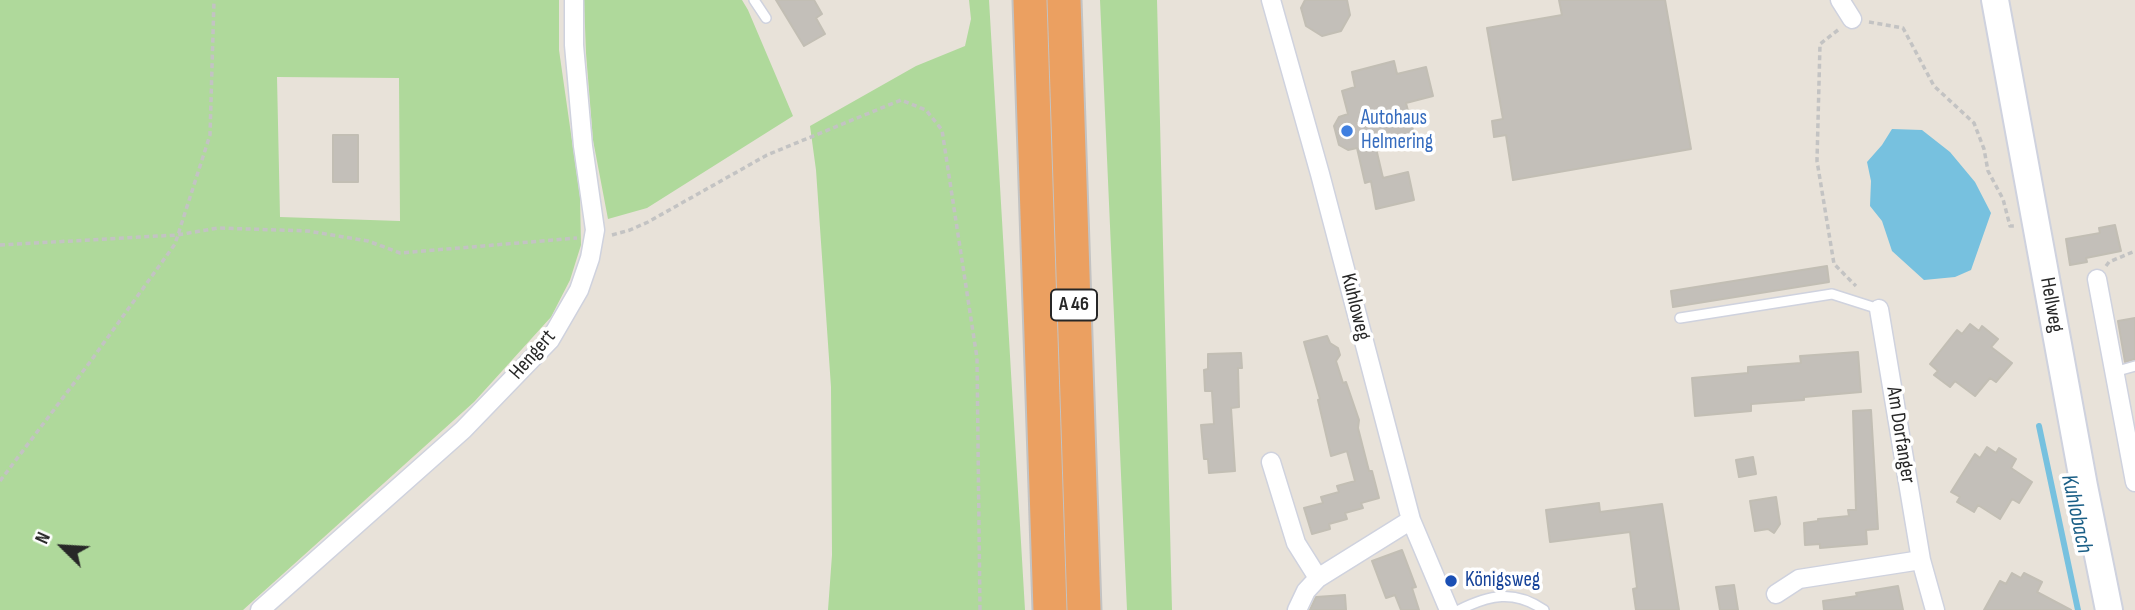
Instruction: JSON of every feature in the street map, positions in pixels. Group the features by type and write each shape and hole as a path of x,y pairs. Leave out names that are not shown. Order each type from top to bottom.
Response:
{"highway":[{"name":"A 46","path":"1030,0 1049,610"},
{"name":"A 46","path":"1064,0 1084,610"}],"street":[{"name":"Hengert","path":"260,610 463,430 550,340 579,290 590,258 594,230 574,45 574,0"},
{"name":"Kuhloweg","path":"1271,0 1411,520 1449,610"},
{"path":"1840,0 1852,19"},
{"name":"Hellweg","path":"1996,0 2109,610"},
{"path":"2097,279 2135,481"},
{"name":"Am Dorfanger","path":"1880,309 1921,560 1935,610"},
{"path":"1271,463 1296,543 1318,578"},
{"path":"1297,610 1306,591 1318,578 1411,520"},
{"path":"1776,594 1799,579 1921,560"}],"lane":[{"path":"754,0 766,18"},
{"path":"1680,318 1832,294 1880,309"},
{"path":"2114,372 2135,366"},
{"path":"1459,610 1483,598 1513,596 1535,603 1544,610"}],"path":[{"path":"0,481 175,244 210,135 214,0"},
{"path":"1880,309 1834,264 1816,161 1820,44 1852,19 1903,28 1934,86 1974,123 1984,149 1988,171 2003,199 2010,226 2038,230"},
{"path":"0,245 177,236 218,228 308,231 368,241 400,253 594,237 630,230 768,155 901,100 926,110 942,130 977,358 980,610"},
{"path":"2097,279 2109,262 2135,251"}],"green space":[{"path":"0,0 559,0 559,50 580,197 581,245 570,280 551,317 474,402 243,610 0,610","holes":["277,77 399,78 400,221 280,217"]},
{"path":"584,0 742,0 793,116 647,208 608,219 593,140"},
{"path":"969,0 989,0 1025,610 828,610 832,555 831,387 816,170 810,126 916,66 965,46 971,19"},
{"path":"1100,0 1157,0 1172,610 1127,610"}],"water":[{"path":"1892,129 1922,130 1950,152 1975,182 1991,213 1971,270 1955,277 1924,280 1892,251 1882,221 1870,206 1871,181 1867,162"}],"building":[{"path":"776,0 814,0 822,14 816,18 825,34 804,46"},
{"path":"1305,0 1347,0 1350,15 1341,31 1322,36 1306,26 1301,8"},
{"path":"1559,0 1665,0 1691,149 1513,180 1506,135 1494,137 1492,121 1503,119 1487,28 1562,15"},
{"path":"1394,61 1397,74 1426,67 1433,96 1406,103 1414,134 1375,144 1383,178 1408,172 1414,200 1376,209 1371,181 1365,183 1357,148 1348,150 1339,145 1334,126 1339,117 1348,114 1342,91 1355,87 1352,72"},
{"path":"333,135 358,135 358,182 333,182"},
{"path":"2115,225 2121,251 2086,258 2087,262 2070,265 2066,239 2100,233 2099,228"},
{"path":"1827,266 1829,282 1673,307 1671,291"},
{"path":"2135,318 2135,359 2125,362 2118,321"},
{"path":"1970,324 1979,331 1982,326 1998,339 1991,347 2012,363 1996,382 1990,378 1975,396 1955,381 1950,387 1934,375 1938,371 1930,364 1957,330 1962,334"},
{"path":"1327,336 1330,343 1338,348 1340,355 1336,361 1359,420 1358,428 1369,471 1372,471 1379,498 1361,503 1363,508 1345,513 1347,519 1329,524 1330,529 1312,534 1304,508 1323,503 1321,497 1339,492 1337,486 1355,481 1347,451 1331,456 1318,400 1320,399 1304,342"},
{"path":"1858,352 1861,392 1751,404 1751,411 1695,416 1692,378 1748,373 1748,367 1801,363 1800,356"},
{"path":"1241,353 1242,368 1238,368 1239,407 1231,408 1235,471 1209,473 1208,459 1204,459 1201,425 1214,424 1212,391 1205,391 1204,370 1208,369 1208,354"},
{"path":"1871,410 1878,529 1866,530 1867,544 1820,548 1820,544 1805,545 1804,523 1849,516 1848,510 1856,510 1853,411"},
{"path":"1987,447 1996,453 1999,448 2016,459 2011,468 2032,482 2019,503 2012,499 2000,519 1978,505 1974,512 1957,502 1960,497 1951,492 1975,454 1980,458"},
{"path":"1753,457 1756,474 1739,477 1736,460"},
{"path":"1776,497 1780,524 1774,533 1768,529 1755,531 1750,501"},
{"path":"1599,503 1600,512 1662,504 1679,610 1636,610 1633,589 1637,588 1630,532 1550,542 1546,510"},
{"path":"1402,550 1416,587 1412,588 1419,610 1401,610 1395,595 1386,598 1372,561"},
{"path":"2012,573 2021,578 2024,573 2042,582 2037,592 2071,610 1984,610 2000,581 2006,584"},
{"path":"1734,585 1738,610 1720,610 1716,587"},
{"path":"1898,586 1903,610 1824,610 1823,601"},
{"path":"1345,595 1346,610 1310,610 1316,597"}],"waterway":[{"name":"Kuhlobach","path":"2039,426 2078,610"}],"place":[{"name":"Autohaus Helmering","path":"1347,131"},
{"name":"Königsweg","path":"1451,581"}]}
